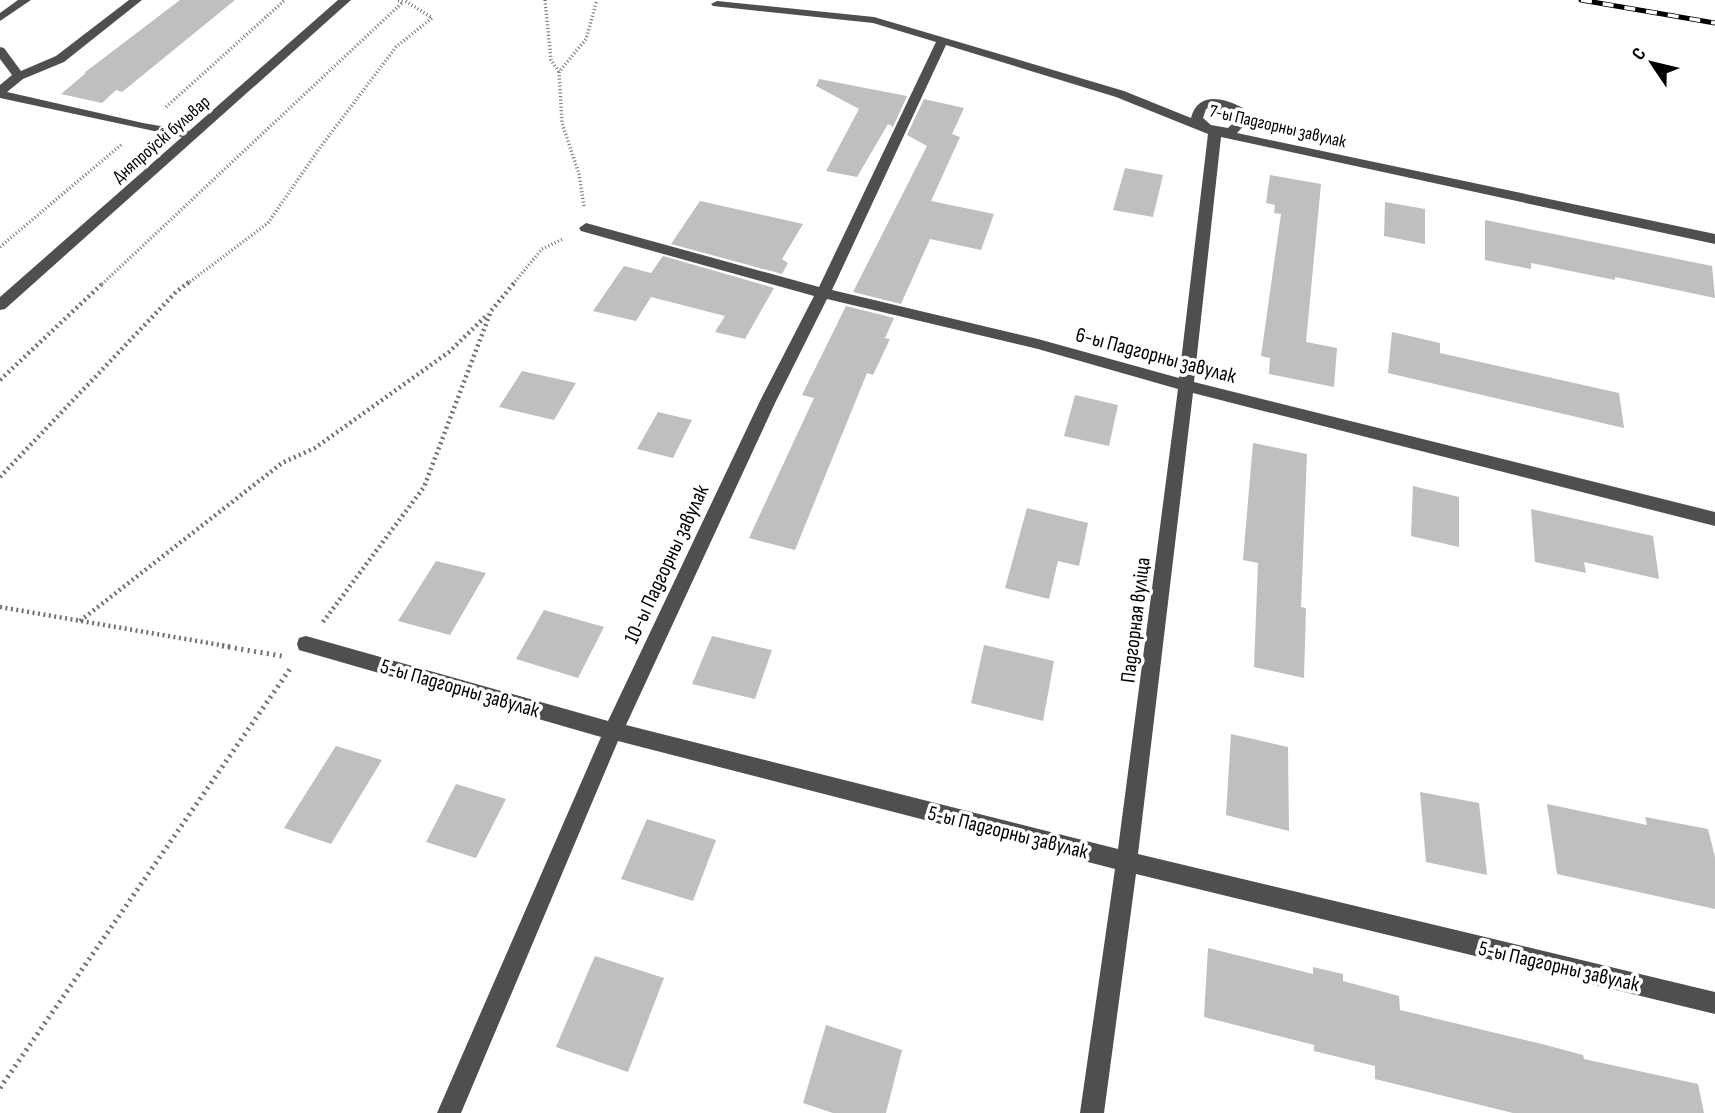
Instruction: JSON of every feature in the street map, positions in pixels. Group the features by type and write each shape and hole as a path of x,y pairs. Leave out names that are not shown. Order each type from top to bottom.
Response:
{"street":[{"path":"0,18 25,0"},
{"path":"0,92 19,76 60,59 136,0"},
{"name":"Дняпроўскі бульвар","path":"0,304 345,0"},
{"name":"7-ы Падгорны завулак","path":"717,4 874,20 1120,94 1215,132 1715,239"},
{"name":"10-ы Падгорны завулак","path":"449,1113 613,731 768,401 823,293 942,41"},
{"path":"0,51 19,76"},
{"path":"0,92 143,127 191,135"},
{"name":"Падгорная вуліца","path":"1092,1113 1128,862 1187,386 1215,132"},
{"name":"6-ы Падгорны завулак","path":"586,228 823,293 1038,344 1187,386 1715,519"},
{"name":"5-ы Падгорны завулак","path":"306,645 613,731 1128,862 1715,1003"}],"path":[{"path":"0,477 176,292 268,223 319,149 396,47 432,18 404,1 396,0"},
{"path":"545,0 551,60 559,72 562,123 579,174 586,228"},
{"path":"559,72 586,39 597,0"},
{"path":"0,380 404,1"},
{"path":"80,621 282,463 315,448 449,352 491,312"},
{"path":"0,607 283,656"}],"building":[{"path":"180,0 235,0 122,92 116,90 102,103 61,94 84,73"},
{"path":"819,79 907,96 893,127 888,124 857,177 826,171 859,109 816,86"},
{"path":"924,99 964,108 952,134 960,137 931,201 994,214 981,250 930,239 901,304 853,292 927,146 907,135"},
{"path":"1125,168 1163,175 1153,217 1113,210"},
{"path":"1270,175 1321,184 1306,342 1337,348 1334,387 1269,374 1270,358 1261,356 1281,214 1274,213 1275,205 1266,203"},
{"path":"700,201 803,224 782,259 788,263 782,274 671,244"},
{"path":"1385,202 1425,209 1425,244 1384,236"},
{"path":"1485,220 1712,266 1715,298 1531,263 1531,269 1485,260"},
{"path":"663,256 774,288 745,339 715,332 725,316 651,297 636,321 593,311 624,266 651,273"},
{"path":"846,306 894,318 885,338 890,339 873,375 867,373 795,550 749,538 814,398 802,395"},
{"path":"1392,332 1440,343 1440,353 1619,393 1624,428 1388,373"},
{"path":"522,371 576,383 554,420 499,407"},
{"path":"1075,395 1118,405 1109,446 1064,436"},
{"path":"658,412 692,420 673,458 637,449"},
{"path":"1253,443 1307,454 1301,607 1306,608 1304,678 1254,667 1258,563 1243,560"},
{"path":"1413,486 1459,497 1459,547 1411,536"},
{"path":"1027,508 1088,523 1079,566 1058,561 1049,599 1005,588"},
{"path":"1531,509 1653,536 1659,579 1584,562 1586,573 1535,562"},
{"path":"436,561 486,573 450,635 398,621"},
{"path":"544,610 604,627 578,678 516,659"},
{"path":"712,636 772,650 755,699 692,684"},
{"path":"984,645 1054,661 1043,721 971,703"},
{"path":"1231,734 1288,747 1289,831 1226,815"},
{"path":"336,746 382,760 331,844 284,828"},
{"path":"456,784 506,799 476,858 426,842"},
{"path":"1420,792 1479,803 1487,875 1426,862"},
{"path":"1547,804 1647,825 1645,817 1708,829 1715,857 1715,909 1557,874"},
{"path":"647,819 716,840 693,901 621,879"},
{"path":"1208,948 1313,974 1313,967 1343,974 1343,981 1399,996 1400,1010 1542,1044 1583,1055 1584,1059 1698,1084 1704,1113 1513,1113 1375,1079 1375,1066 1314,1051 1314,1045 1204,1017"},
{"path":"595,956 664,978 628,1072 556,1047"},
{"path":"826,1025 902,1050 886,1113 833,1113 803,1103"}],"railway":[{"path":"1581,0 1715,23"}]}
